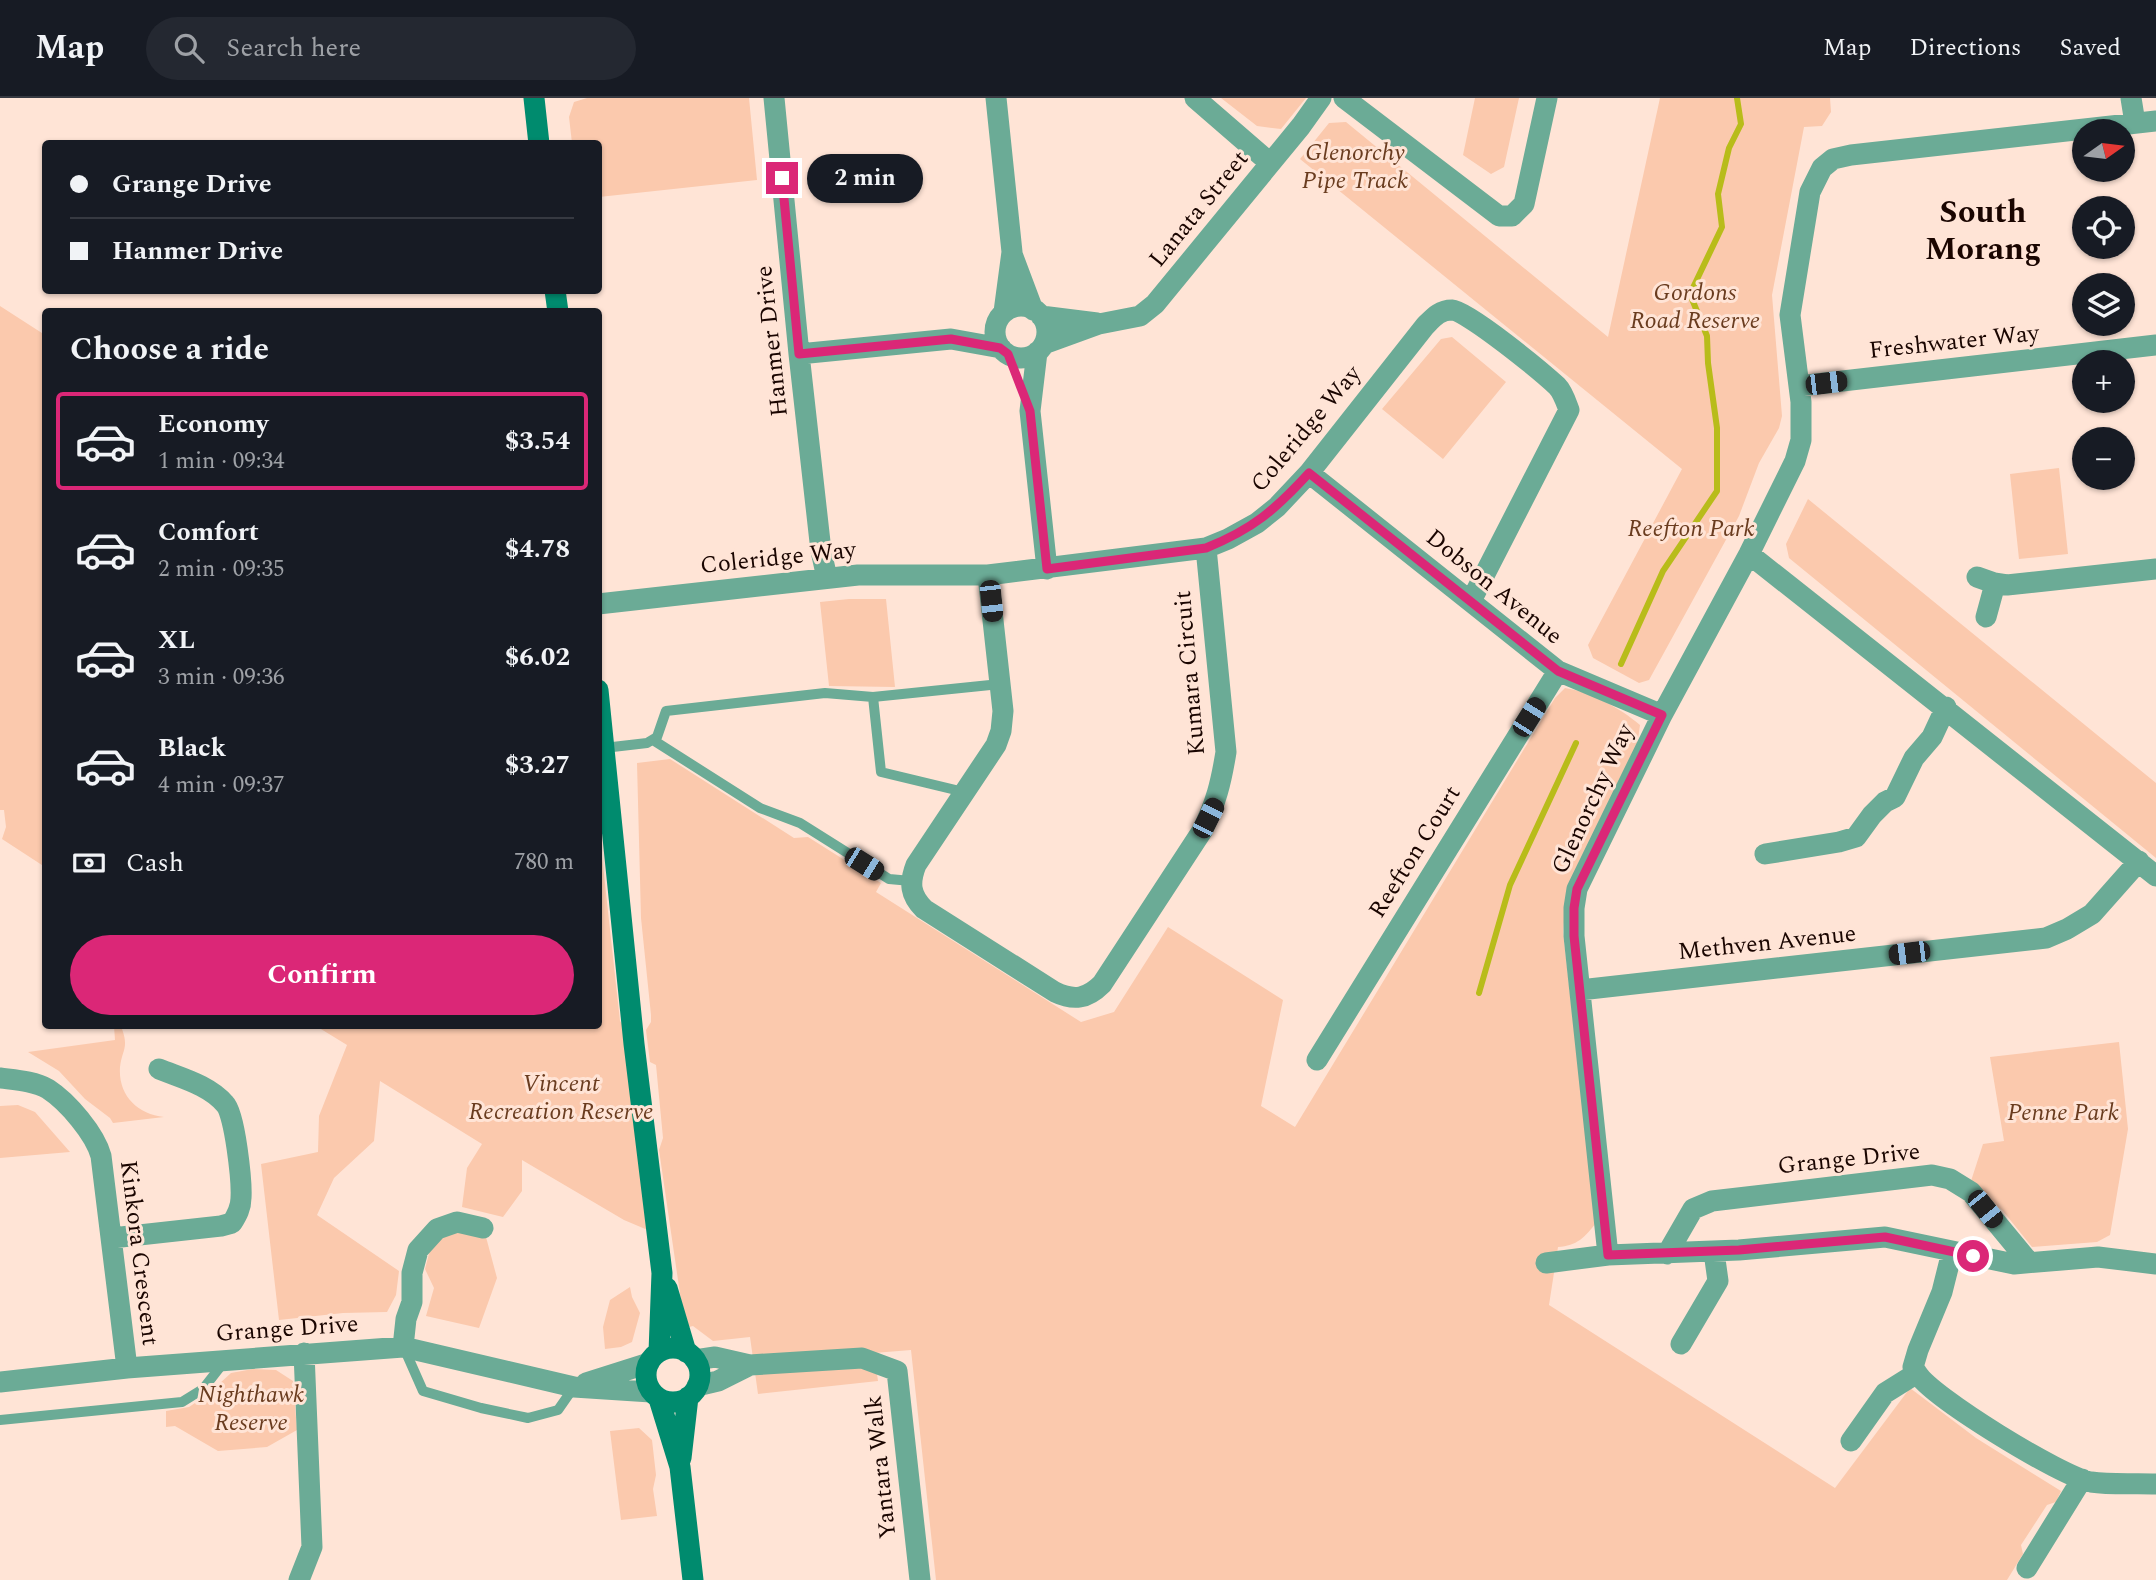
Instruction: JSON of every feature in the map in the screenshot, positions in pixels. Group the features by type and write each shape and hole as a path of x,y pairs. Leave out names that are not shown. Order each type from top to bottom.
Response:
{"street":[{"path":"534,98 539,140"},
{"name":"Hanmer Drive","path":"774,98 799,354 821,551 827,578"},
{"path":"996,98 1012,252 1001,316 995,334 1030,411"},
{"path":"1195,98 1270,163"},
{"name":"Lanata Street","path":"1040,348 1099,324 1140,316 1155,304 1321,98"},
{"path":"1344,98 1499,216 1512,216 1524,204 1547,98"},
{"path":"2131,98 2146,122"},
{"name":"Glenorchy Way","path":"1608,1255 1574,936 1577,889 1662,715 1796,461 1801,439 1801,401 1790,315 1810,192 1822,168 1833,159 1851,155 2146,122"},
{"path":"1012,252 1037,313 1047,330 1040,348 1030,411 1047,569"},
{"path":"951,339 1019,306 1037,313"},
{"name":"Coleridge Way","path":"602,604 858,575 988,575 1206,548 1257,523 1277,507 1309,473 1437,314 1451,310 1463,313 1559,387 1569,410 1471,601"},
{"name":"Lanata Street","path":"1037,313 1099,324"},
{"path":"799,354 951,339 1023,358 1040,348"},
{"name":"Freshwater Way","path":"1799,386 2156,345"},
{"name":"Dobson Avenue","path":"1309,473 1558,671 1662,715"},
{"name":"Kumara Circuit","path":"911,881 916,901 924,909 1055,992 1067,998 1081,998 1092,995 1102,984 1202,831 1221,785 1226,752 1206,548"},
{"path":"1749,554 2156,876"},
{"path":"1986,617 1986,580 2007,585 2156,569"},
{"path":"911,881 916,865 996,745 1001,731 1003,710 988,575"},
{"name":"Reefton Court","path":"1317,1060 1558,671"},
{"path":"1765,854 1856,837 1872,815 1885,802 1895,797 1914,758 1932,737 1946,708"},
{"path":"602,729 634,1044 662,1273 690,1356 699,1368 680,1467"},
{"name":"Methven Avenue","path":"1580,990 2046,938 2092,914 2139,861"},
{"path":"112,1238 232,1223 242,1199 233,1121 228,1107 199,1085 159,1069"},
{"name":"Kinkora Crescent","path":"0,1078 21,1080 46,1088 60,1099 97,1143 102,1156 127,1368"},
{"name":"Grange Drive","path":"1667,1254 1693,1209 1712,1201 1932,1175 1950,1179 1971,1192 2028,1261"},
{"path":"403,1347 406,1319 412,1302 411,1273 418,1250 437,1229 457,1222 483,1228"},
{"path":"1546,1264 1608,1255 1714,1252 1885,1237 2014,1264 2098,1256 2156,1264"},
{"path":"1681,1344 1718,1281 1714,1252"},
{"path":"1952,1252 1942,1292 1918,1349 1913,1367 1917,1373 1933,1390 1954,1405 2058,1471 2090,1482 2156,1484"},
{"path":"662,1273 654,1357 646,1378 655,1395 680,1467 693,1580"},
{"name":"Grange Drive","path":"2,1381 127,1368 403,1347 574,1387 655,1395"},
{"path":"574,1387 672,1348 690,1356"},
{"path":"299,1580 312,1547 304,1353"},
{"name":"Yantara Walk","path":"690,1356 715,1357 750,1365 862,1358 897,1371 920,1580"},
{"name":"Yantara Walk","path":"693,1392 750,1365"},
{"path":"1851,1440 1885,1393 1917,1373"},
{"path":"655,1395 674,1402 693,1392"},
{"path":"2027,1568 2082,1479"}],"lane":[{"path":"604,748 647,744 657,737 666,711 825,693 873,697 1000,684"},
{"path":"873,697 881,772 964,792"},
{"path":"653,740 760,808 800,823 889,879 911,881"},
{"path":"403,1347 423,1391 481,1408 528,1418 558,1410 574,1387"},
{"path":"0,1420 182,1402 204,1389 225,1360"}],"green space":[{"path":"587,98 749,98 757,180 602,197 602,140 572,140 569,117 574,102"},
{"path":"1221,98 1306,98 1281,129 1257,126"},
{"path":"1475,98 1519,98 1504,167 1491,174 1463,155"},
{"path":"1660,98 1830,98 1831,112 1822,126 1804,127 1772,295 1782,416 1779,428 1759,463 1739,516 1649,680 1639,683 1593,658 1588,645 1682,469 1300,159 1329,123 1346,122 1608,337"},
{"path":"0,306 42,333 42,865 2,839 6,827 4,810 0,810"},
{"path":"1452,337 1506,382 1443,459 1382,409 1441,339"},
{"path":"2059,468 2068,554 2019,559 2010,474"},
{"path":"1808,499 2156,783 2156,858 1789,558 1786,544"},
{"path":"886,599 895,687 829,686 820,602"},
{"path":"1565,688 1605,702 1640,725 1637,746 1567,891 1563,932 1596,1223 1580,1240 1558,1247 1549,1305 1835,1488 1910,1388 1976,1438 2061,1491 2056,1502 2047,1505 2021,1545 2023,1554 2007,1580 936,1580 911,1350 874,1353 878,1381 758,1394 750,1337 713,1341 693,1326 685,1328 659,1150 663,1138 656,1065 650,1062 646,1030 651,1022 651,1015 641,918 637,763 670,759 794,838 808,837 881,883 876,892 1081,1022 1114,1012 1168,927 1283,1000 1261,1106 1295,1127 1555,698"},
{"name":"Vincent Recreation Reserve","path":"602,856 620,1021 626,1029 650,1231 624,1220 522,1160 522,1191 503,1217 462,1207 467,1168 482,1144 380,1081 374,1141 334,1178 317,1215 399,1271 396,1295 387,1312 343,1313 279,1320 261,1164 318,1152 319,1116 347,1045 321,1029 602,1029"},
{"path":"114,1029 122,1029 125,1045 120,1077 126,1094 145,1112 164,1117 113,1123 85,1099 59,1071 28,1052 115,1040"},
{"name":"Penne Park","path":"2119,1042 2128,1129 2110,1235 2097,1242 2032,1247 2003,1211 1971,1181 1983,1144 2004,1141 1990,1057"},
{"path":"18,1105 35,1112 70,1152 0,1158 0,1106"},
{"path":"456,1228 486,1237 497,1278 479,1328 426,1316 434,1288 425,1269 431,1246"},
{"path":"630,1287 640,1313 632,1342 605,1349 603,1327 610,1300"},
{"name":"Nighthawk Reserve","path":"253,1369 276,1370 293,1381 297,1430 267,1447 218,1451 175,1426 166,1427 166,1411 189,1407 231,1373"},
{"path":"639,1428 652,1440 656,1475 653,1489 657,1516 621,1520 610,1431"}],"waterway":[{"path":"1621,664 1663,571 1717,491 1717,428 1707,336 1690,294 1722,227 1718,194 1729,148 1741,124 1737,98"},
{"path":"1479,993 1510,885 1576,743"}],"district":[{"name":"South Morang","path":"1983,230"}],"route":[{"path":"782,178 799,354 951,339 1000,348 1008,354 1030,411 1047,569 1206,548 1257,523 1277,507 1309,473 1558,671 1662,715 1577,889 1574,908 1574,936 1608,1255 1739,1250 1885,1237 1973,1256"}],"park label":[{"name":"Glenorchy Pipe Track","path":"1355,167"},
{"name":"Gordons Road Reserve","path":"1695,307"},
{"name":"Reefton Park","path":"1691,529"}]}
